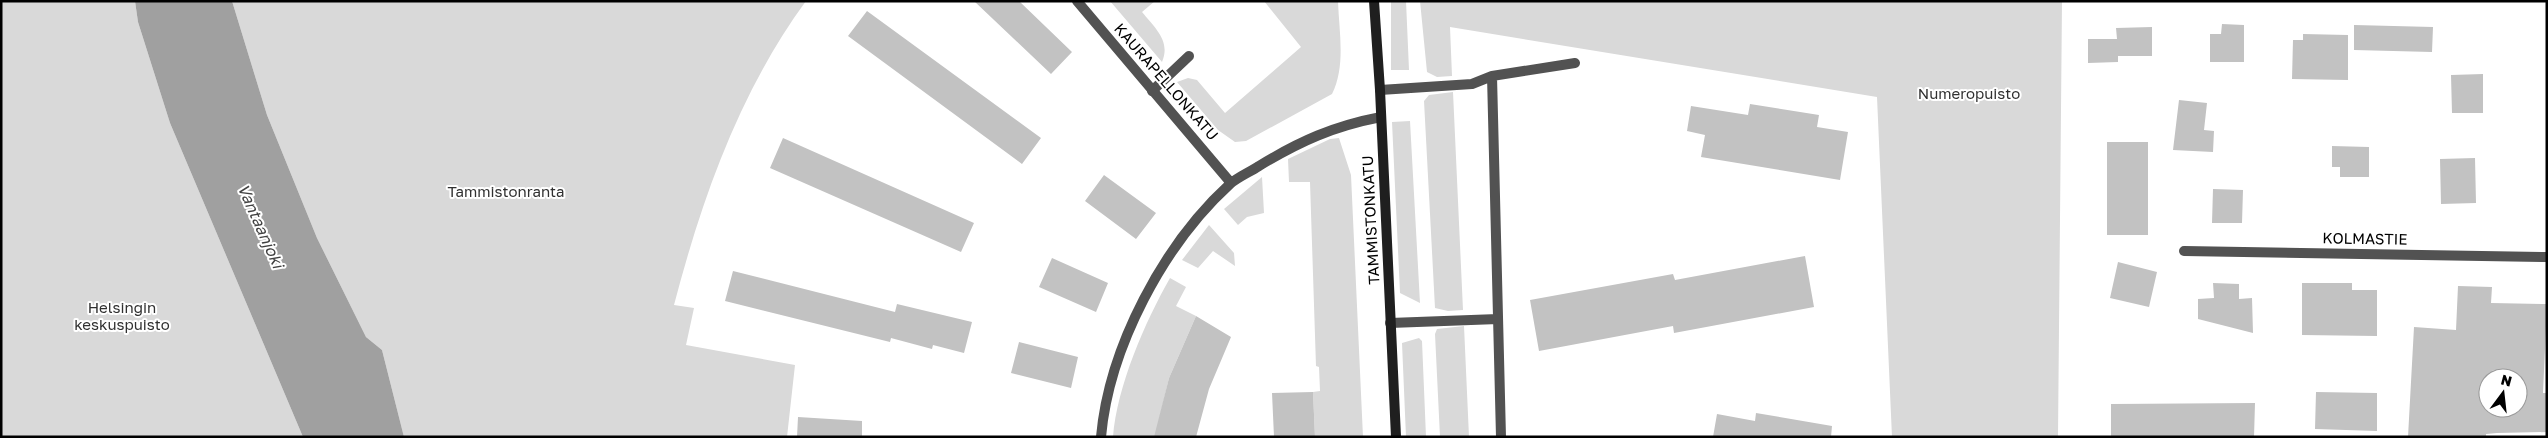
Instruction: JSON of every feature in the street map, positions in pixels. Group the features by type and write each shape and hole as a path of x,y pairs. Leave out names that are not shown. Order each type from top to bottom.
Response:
{"street":[{"name":"KAURAPELLONKATU","path":"1077,1 1231,183"},
{"name":"TAMMISTONKATU","path":"1374,1 1380,90 1396,437"},
{"path":"1152,90 1189,56"},
{"path":"1380,90 1472,84 1492,76 1575,63"},
{"path":"1492,76 1501,437"},
{"path":"1101,437 1121,351 1143,302 1155,279 1183,238 1231,183 1299,142 1346,124 1381,118"},
{"name":"KOLMASTIE","path":"2184,251 2547,257"},
{"path":"1390,323 1498,319"}],"green space":[{"name":"Helsingin keskuspuisto","path":"1,1 135,1 138,22 170,123 303,437 1,437"},
{"name":"Tammistonranta","path":"232,1 806,1 761,71 726,147 697,225 674,305 694,308 686,345 795,365 787,437 404,437 382,350 366,337 317,238 267,115"},
{"path":"1110,1 1155,1 1142,12 1163,41 1164,54 1162,62"},
{"path":"1264,1 1338,1 1341,49 1339,72 1332,94 1246,141 1235,142 1218,130 1177,82 1188,78 1197,80 1225,113 1301,47"},
{"path":"1391,1 1406,1 1409,70 1391,70"},
{"name":"Numeropuisto","path":"1420,1 2062,1 2058,437 1892,437 1877,97 1450,27 1452,76 1437,77 1427,72"},
{"path":"1453,92 1463,310 1448,311 1435,308 1424,101 1429,95"},
{"path":"1410,121 1420,303 1400,293 1392,122"},
{"path":"1339,138 1351,175 1363,437 1315,437 1313,392 1320,391 1319,367 1316,366 1310,182 1289,182 1288,159 1330,139"},
{"path":"1262,177 1264,213 1247,217 1238,225 1224,209"},
{"path":"1209,225 1234,253 1235,266 1213,251 1198,268 1182,260"},
{"path":"1170,278 1186,287 1176,306 1196,316 1169,378 1155,437 1113,437 1126,376 1142,334"},
{"path":"1464,326 1469,437 1440,437 1435,334 1437,329"},
{"path":"1419,338 1422,341 1426,437 1406,437 1402,343"}],"water":[{"name":"Vantaanjoki","path":"135,1 232,1 267,115 317,238 366,337 382,350 404,437 303,437 170,123 138,22"}],"building":[{"path":"974,1 1019,1 1072,52 1051,74"},
{"path":"867,11 1041,138 1022,164 848,36"},
{"path":"2222,24 2244,25 2244,62 2210,62 2210,34 2221,34"},
{"path":"2354,25 2433,27 2432,52 2354,50"},
{"path":"2152,27 2152,56 2118,56 2118,62 2088,63 2088,39 2117,39 2116,28"},
{"path":"2303,34 2348,35 2348,80 2292,79 2293,40 2303,40"},
{"path":"2483,74 2483,113 2452,113 2451,75"},
{"path":"2179,100 2207,103 2204,130 2214,131 2213,152 2173,150"},
{"path":"1750,104 1819,115 1817,127 1848,132 1840,180 1701,157 1705,135 1687,131 1691,106 1748,115"},
{"path":"783,138 974,223 961,252 770,168"},
{"path":"2107,142 2148,142 2148,235 2107,235"},
{"path":"2332,146 2369,147 2369,177 2340,177 2340,167 2332,167"},
{"path":"2475,158 2476,203 2441,204 2440,159"},
{"path":"1104,175 1156,213 1136,239 1085,201"},
{"path":"2213,189 2243,190 2242,223 2212,223"},
{"path":"1805,256 1814,307 1674,333 1673,326 1539,351 1530,300 1673,274 1675,280"},
{"path":"1052,258 1108,283 1096,312 1039,287"},
{"path":"2118,262 2157,272 2149,307 2110,298"},
{"path":"733,271 895,312 897,304 972,322 964,353 933,345 932,349 891,338 890,342 725,301"},
{"path":"2213,283 2239,284 2239,299 2252,298 2253,333 2198,319 2198,299 2214,298"},
{"path":"2302,283 2352,283 2352,290 2377,290 2377,336 2302,335"},
{"path":"2458,286 2492,287 2491,303 2547,304 2543,393 2547,393 2547,432 2497,433 2486,434 2486,437 2408,437 2414,327 2456,330"},
{"path":"1196,316 1231,337 1209,389 1196,437 1154,437 1169,378"},
{"path":"1019,342 1078,357 1071,388 1011,373"},
{"path":"1313,392 1315,437 1274,437 1272,393"},
{"path":"2316,392 2377,393 2377,431 2315,429"},
{"path":"2255,403 2254,437 2111,437 2111,404"},
{"path":"1756,413 1832,426 1831,437 1713,437 1717,414 1755,421"},
{"path":"798,417 862,421 862,437 797,437"}]}
